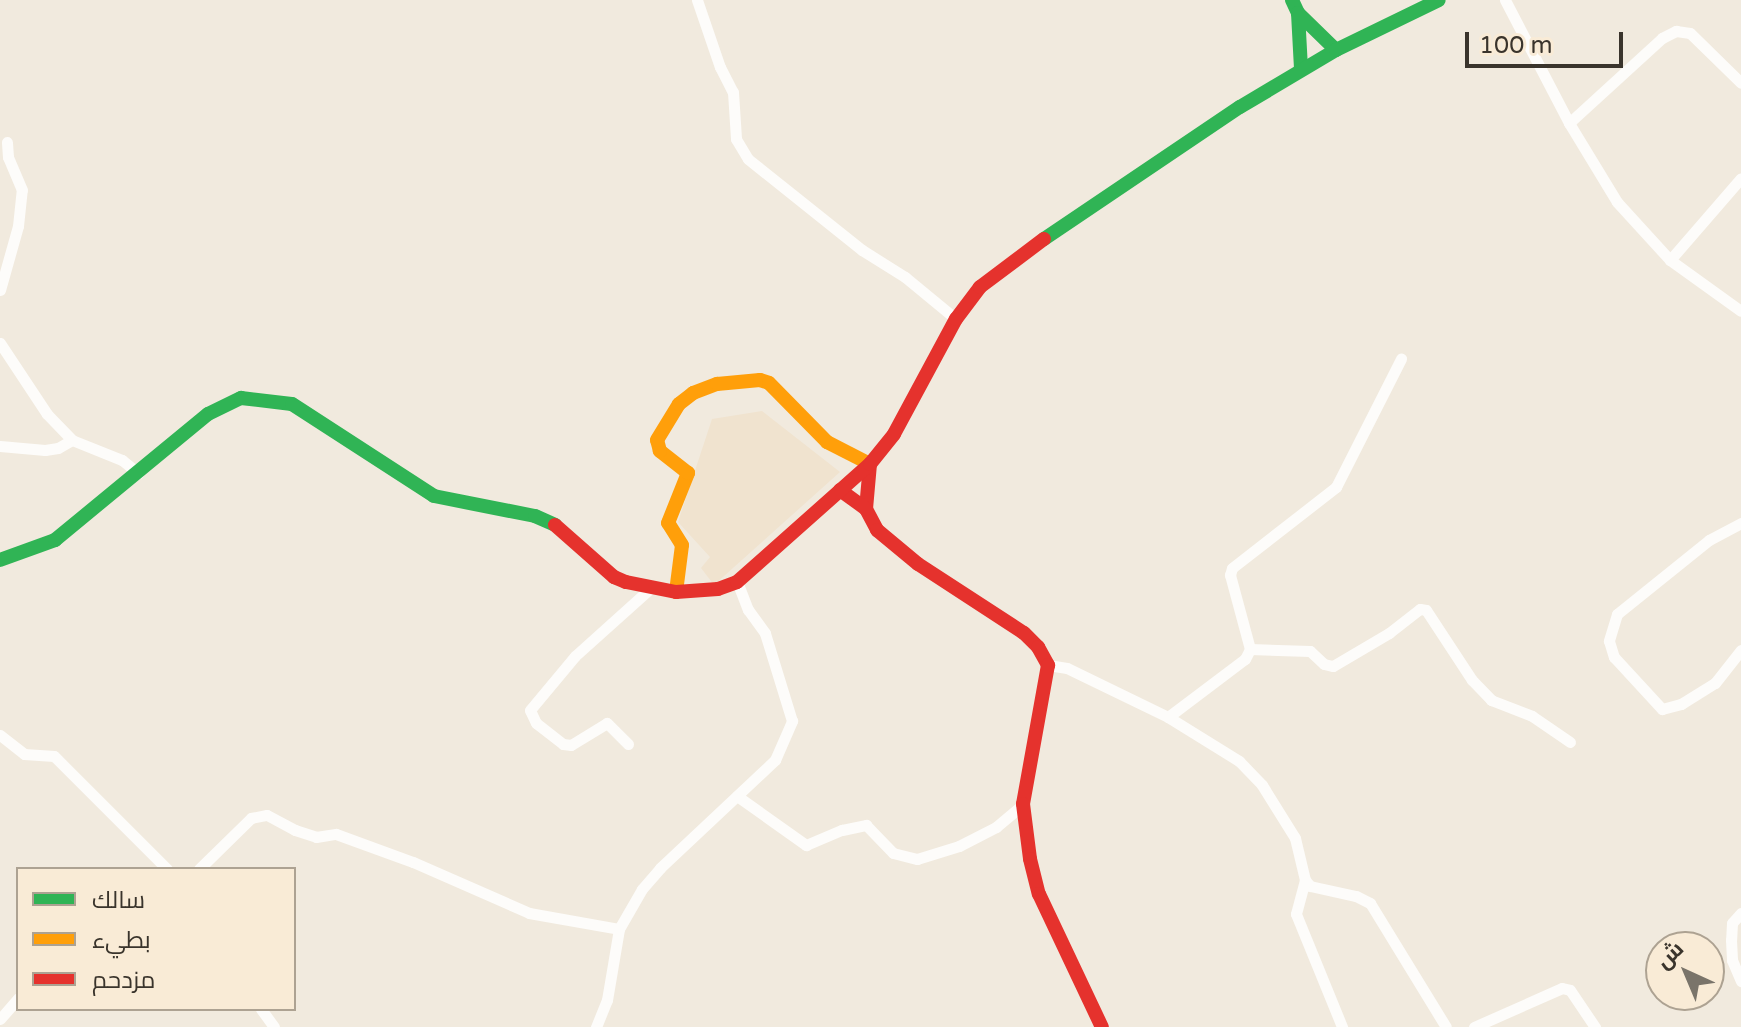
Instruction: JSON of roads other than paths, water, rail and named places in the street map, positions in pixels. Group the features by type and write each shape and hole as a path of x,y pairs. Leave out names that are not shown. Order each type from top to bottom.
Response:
{"street":[{"path":"697,0 720,67 733,92 736,139 748,159 862,250 905,277 956,319"},
{"path":"0,560 55,540 208,414 241,398 275,399 292,404 329,425 434,496 535,516 572,536 614,577 676,592 718,589 737,582 870,464 894,434 956,319 980,287 1024,252 1301,69 1439,0"},
{"path":"1505,0 1569,123 1617,202 1670,260 1741,311"},
{"path":"1295,6 1301,69"},
{"path":"1295,6 1336,50"},
{"path":"1569,123 1662,38 1676,31 1690,33 1741,83"},
{"path":"0,290 18,226 22,190 8,157 7,142"},
{"path":"1670,260 1741,178"},
{"path":"0,343 47,414 72,440 122,460 138,473"},
{"path":"1168,717 1223,679 1245,659 1250,649 1230,575 1232,568 1336,487 1401,359"},
{"path":"676,592 682,545 668,523 688,473 660,451 657,440 679,404 693,393 717,384 760,380 769,383 827,442 870,464"},
{"path":"0,446 45,450 72,440"},
{"path":"866,509 870,464"},
{"path":"840,490 866,509 886,540 1024,633 1038,647 1048,665 1023,804 1030,859 1039,894 1102,1027"},
{"path":"1741,523 1709,540 1617,614 1609,641 1614,657 1662,709 1681,704 1715,683 1741,650"},
{"path":"596,1027 607,1000 619,929 642,889 660,868 775,760 792,721 765,633 748,610 737,582"},
{"path":"628,744 607,723 571,745 563,744 536,723 530,710 575,656 652,587"},
{"path":"1250,649 1310,651 1324,664 1333,666 1389,633 1420,609 1426,610 1472,680 1491,700 1532,716 1570,742"},
{"path":"1048,665 1067,668 1168,717 1239,761 1262,785 1295,838 1305,880 1310,886 1356,896 1370,903 1446,1027"},
{"path":"0,735 24,754 54,756 161,867"},
{"path":"737,796 806,845 859,824 866,825 893,853 917,859 971,840 996,827 1023,804"},
{"path":"201,867 251,818 267,815 316,837 336,834 413,862 467,883 498,903 529,913 619,929"},
{"path":"1305,880 1296,914 1342,1027"},
{"path":"1741,913 1732,923 1731,940 1732,960 1741,981"},
{"path":"1474,1027 1562,988 1570,990 1595,1027"},
{"path":"0,1019 16,1000"}]}
